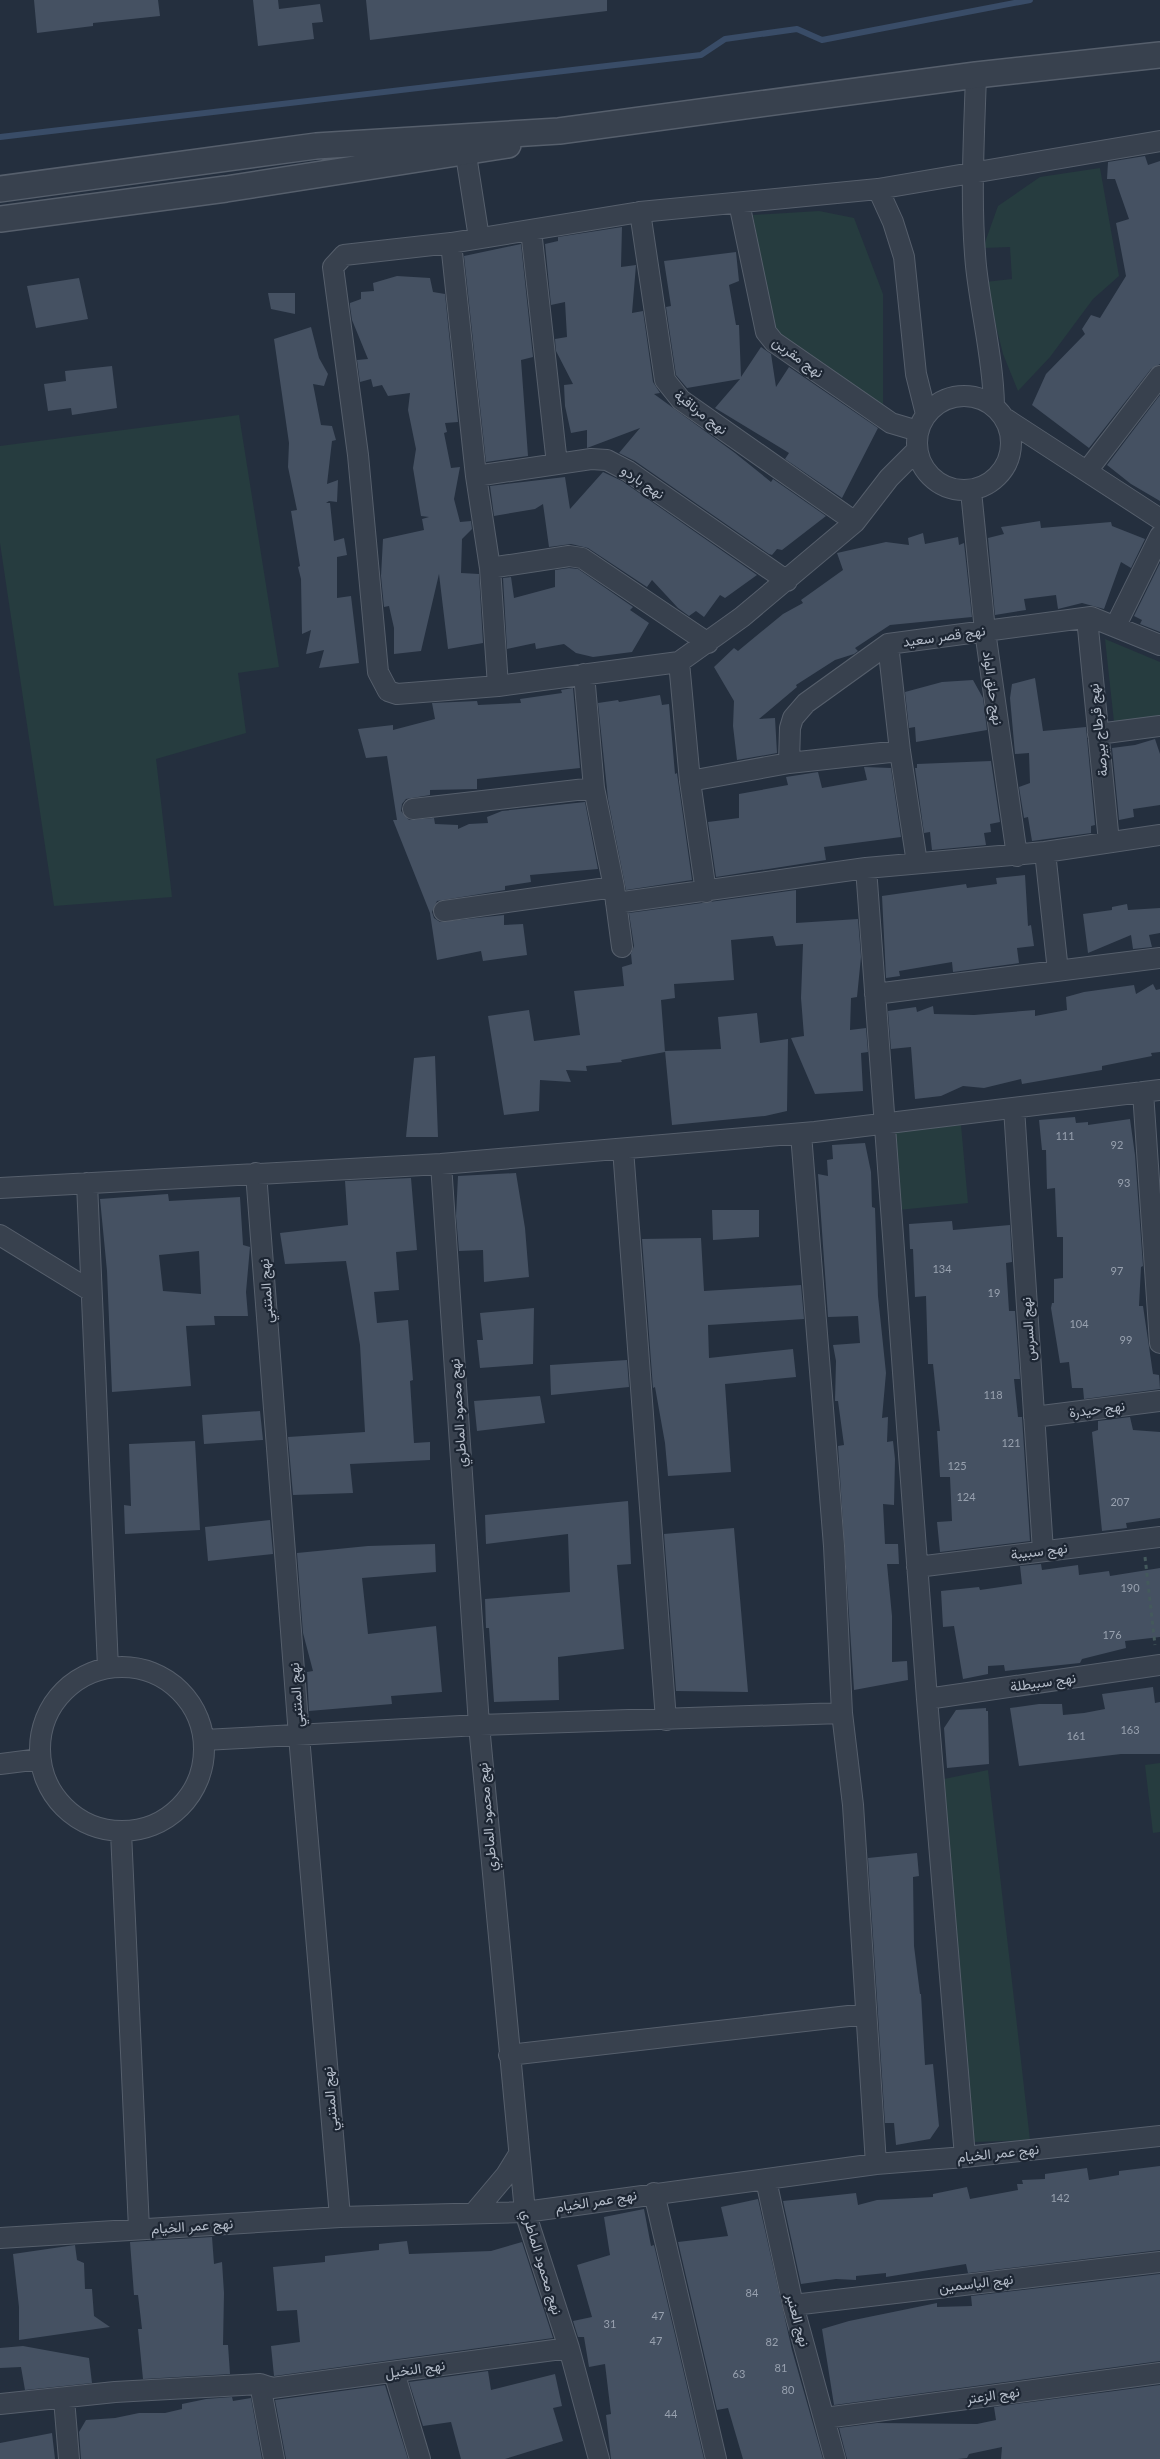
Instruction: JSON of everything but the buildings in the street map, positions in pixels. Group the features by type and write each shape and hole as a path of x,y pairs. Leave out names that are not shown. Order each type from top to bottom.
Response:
{"street":[{"path":"0,219 226,189 464,144 976,75 1160,55"},
{"path":"878,189 893,222 904,257 923,468 935,481 952,490 971,491 988,485 1002,472 1011,456 1012,437 1000,412 976,267 973,229 973,172 976,75"},
{"path":"1160,141 878,189 640,212 451,243 344,255 333,267 358,455 378,672 382,683 388,691 397,694 498,686 679,662 708,643 787,581 855,522 889,478 940,402 958,396 977,397 1160,519"},
{"path":"1,188 316,146 464,144"},
{"path":"464,144 479,238"},
{"name":"نهج مقرين","path":"739,203 766,332 774,342 891,423 920,432"},
{"name":"نهج مرناقية","path":"640,212 665,380 681,400 855,522"},
{"path":"531,230 557,464"},
{"path":"451,243 476,476 490,568 498,686"},
{"path":"1087,470 1160,376"},
{"name":"نهج باردو","path":"476,476 600,458 615,464 787,581"},
{"name":"نهج حلق الواد","path":"971,491 985,631 1018,856"},
{"path":"1116,625 1160,536"},
{"path":"490,568 569,556 582,558 708,643"},
{"name":"نهج قصر سعيد","path":"790,763 790,728 793,718 806,703 888,644 1091,617 1116,625 1160,645"},
{"name":"نهج قرطاج بيرصة","path":"1087,618 1109,842"},
{"path":"888,644 900,751 917,863"},
{"path":"679,662 690,781 706,892"},
{"path":"584,674 594,788 615,895 622,947"},
{"path":"1098,734 1160,726"},
{"path":"690,781 790,763 900,751"},
{"path":"413,809 594,788"},
{"path":"444,911 615,895 706,892 866,868 1018,856 1160,835"},
{"path":"1045,852 1058,971"},
{"path":"866,868 927,1699 965,2157"},
{"path":"875,994 1160,958"},
{"path":"0,1188 441,1164 801,1134 1152,1091 1160,1343"},
{"name":"نهج السرس","path":"1014,1108 1043,1551"},
{"path":"801,1134 834,1546 842,1713 852,1805 876,2164"},
{"path":"623,1148 666,1720"},
{"name":"نهج محمود الماطري","path":"441,1164 479,1725 525,2212 569,2348 599,2459"},
{"name":"نهج المتنبي","path":"256,1173 299,1736 340,2217"},
{"path":"87,1183 108,1668"},
{"path":"0,1235 91,1292"},
{"name":"نهج حيدرة","path":"1034,1417 1160,1401"},
{"name":"نهج سبيبة","path":"917,1567 1152,1538"},
{"name":"نهج سبيطلة","path":"927,1699 1159,1666"},
{"path":"108,1668 141,1669 171,1683 194,1708 204,1740 204,1758 200,1775 196,1786 183,1805 154,1825 121,1832 94,1827 71,1815 49,1790 40,1759 43,1725 60,1696 76,1680 108,1668"},
{"path":"204,1740 479,1725 842,1713"},
{"path":"0,1764 40,1759"},
{"path":"121,1832 139,2229"},
{"path":"509,2055 866,2014"},
{"name":"نهج عمر الخيام","path":"0,2238 340,2217 525,2212 876,2164 965,2157 1160,2136"},
{"path":"474,2213 506,2175 519,2154"},
{"name":"نهج العنبر","path":"766,2180 793,2305 835,2459"},
{"path":"654,2193 716,2459"},
{"name":"نهج الياسمين","path":"793,2305 1160,2262"},
{"name":"نهج النخيل","path":"0,2404 64,2399 115,2392 260,2384 272,2388 569,2348"},
{"path":"394,2372 420,2459"},
{"name":"نهج الزعتر","path":"825,2418 1160,2373"},
{"path":"260,2384 274,2459"},
{"path":"64,2399 69,2459"}],"path":[{"path":"1152,1538 1159,1666"}],"green space":[{"path":"1100,168 1119,276 1093,299 1050,357 1018,391 1003,354 985,282 1012,279 1010,247 983,248 998,206 1040,177"},
{"path":"819,211 854,218 883,294 883,409 773,328 753,215"},
{"path":"239,415 279,667 238,673 246,733 156,759 172,897 54,906 0,543 0,446"},
{"path":"1105,639 1160,662 1160,717 1114,722"},
{"path":"961,1125 968,1203 898,1210 890,1132"},
{"path":"1160,1763 1160,1832 1153,1833 1145,1765"},
{"path":"988,1770 1030,2140 973,2142 944,1779"}],"waterway":[{"path":"0,137 701,55 725,39 797,29 822,40 1030,0"}]}
